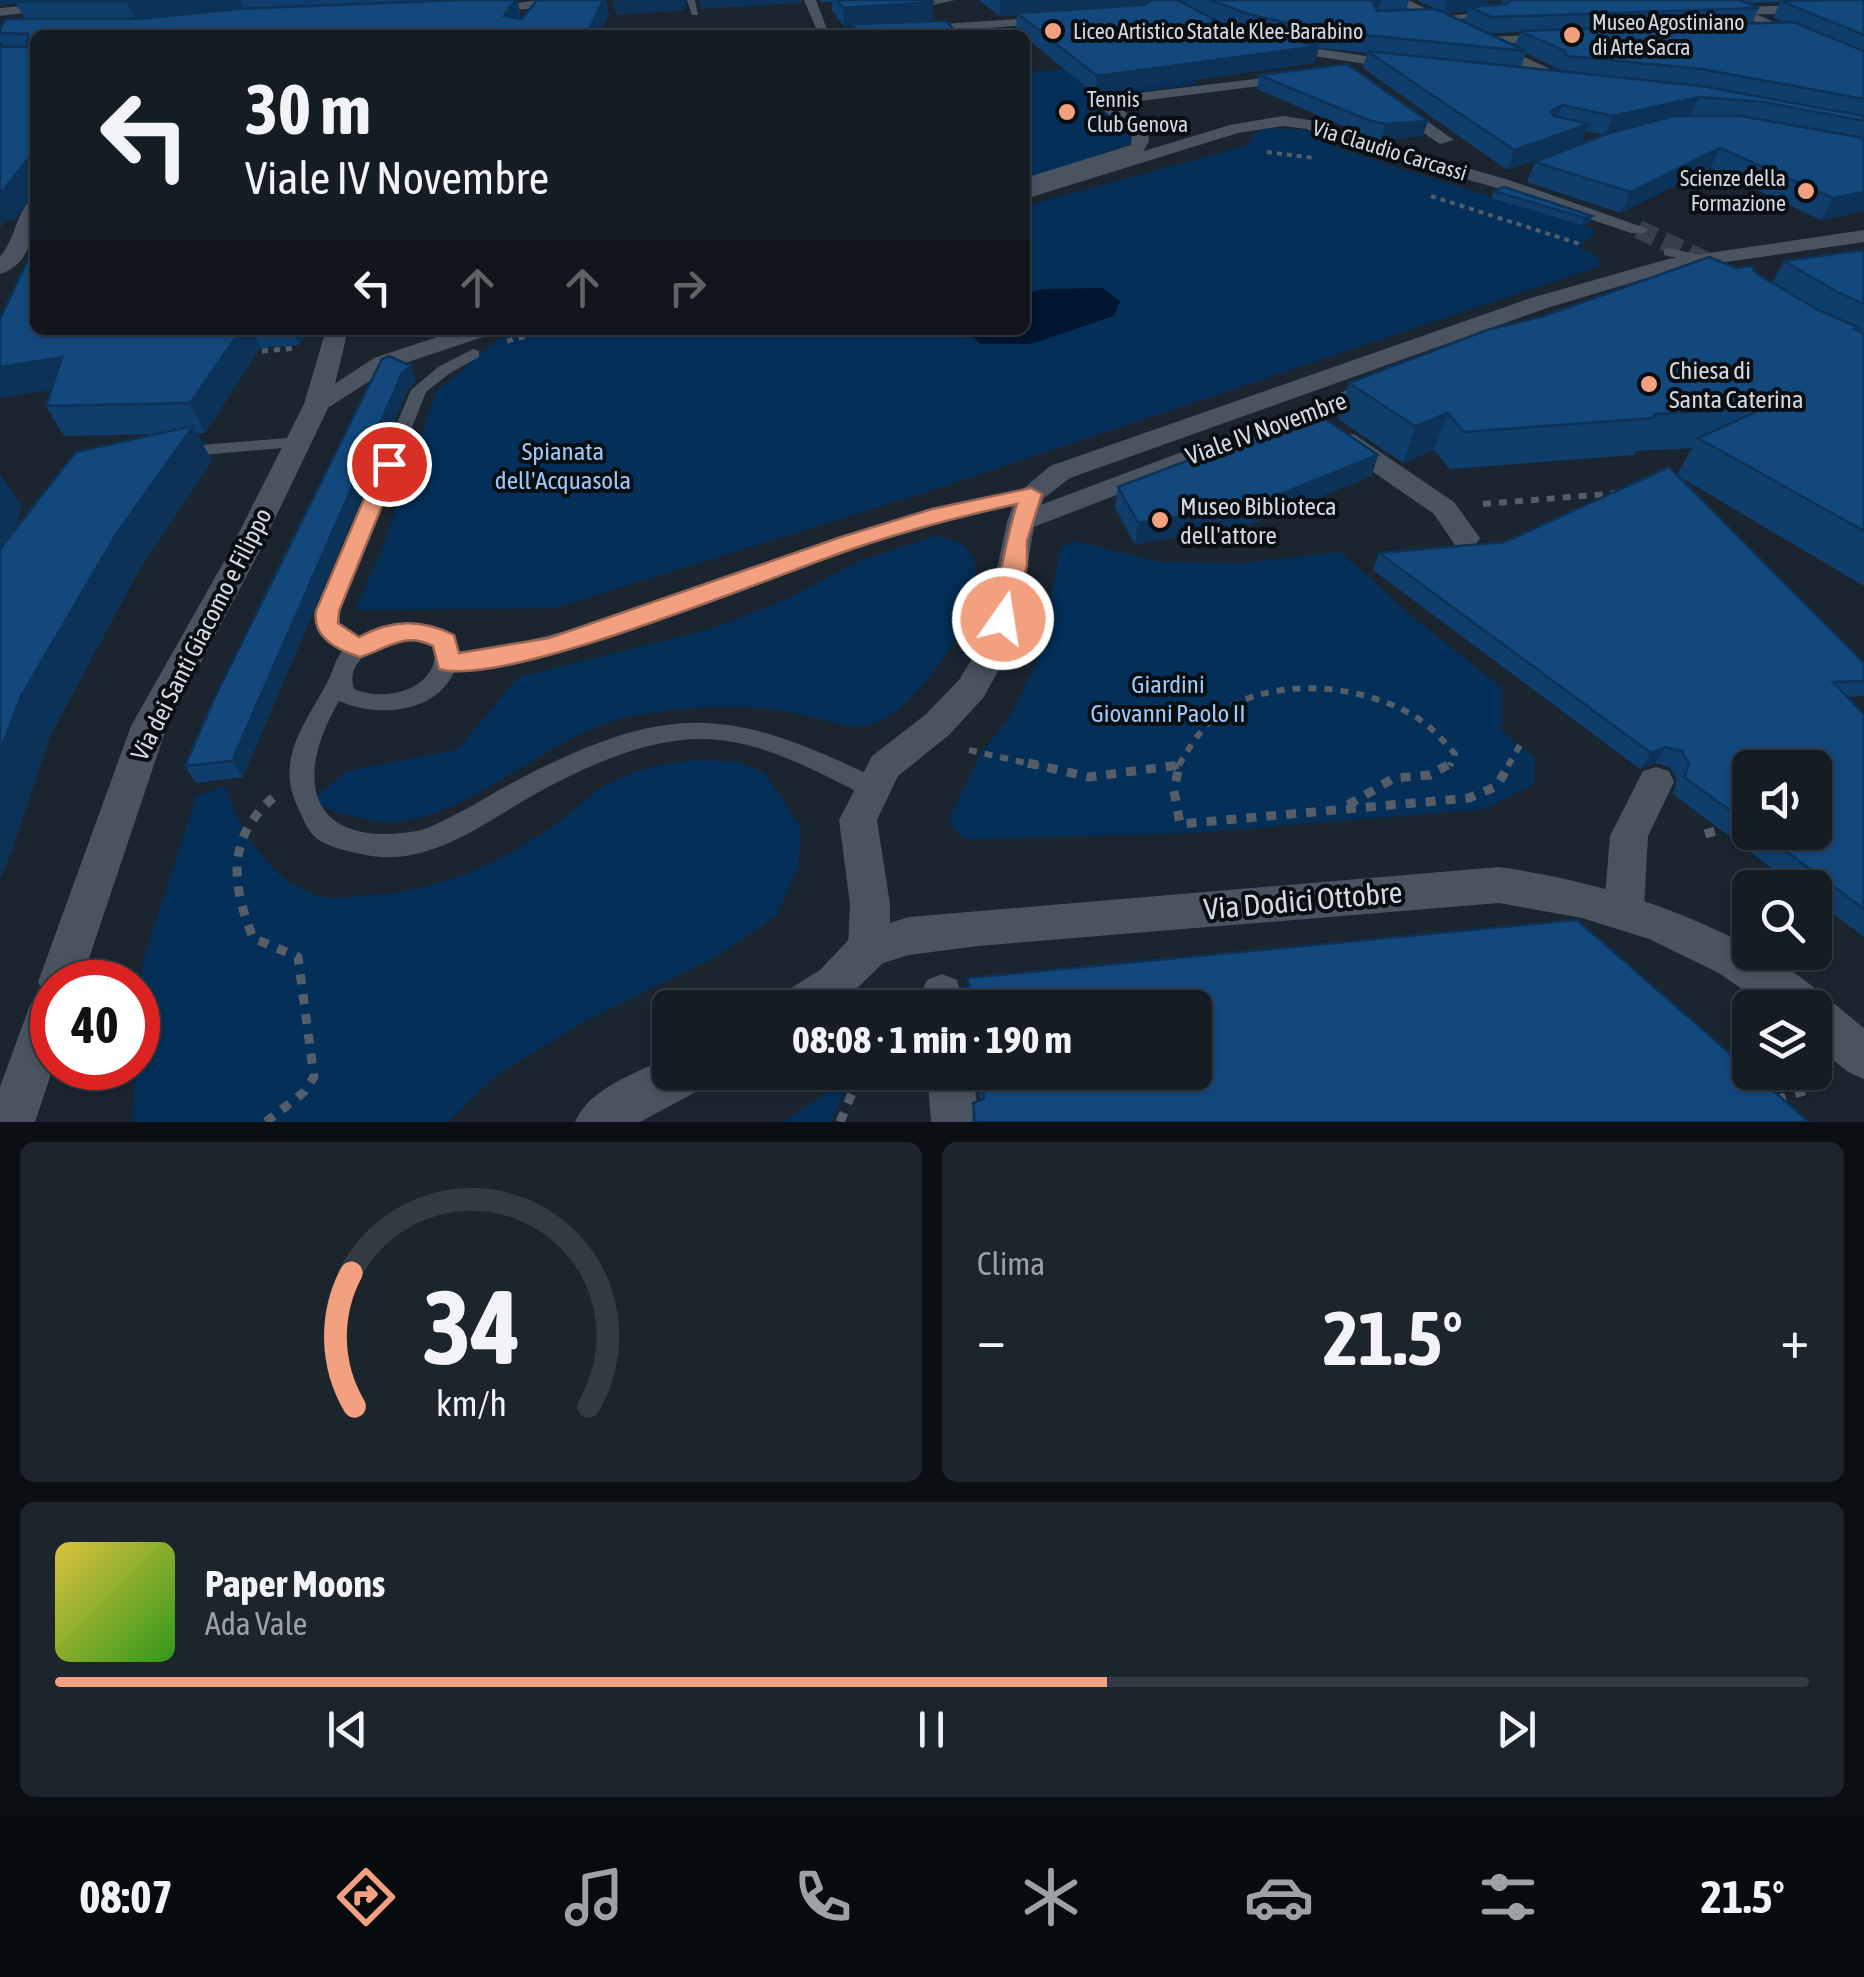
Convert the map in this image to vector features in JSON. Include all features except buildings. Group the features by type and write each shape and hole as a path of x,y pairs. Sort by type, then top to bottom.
{"street":[{"path":"0,12 126,0"},
{"path":"455,10 586,0"},
{"path":"810,0 828,30"},
{"path":"929,2 949,0"},
{"path":"1042,0 1072,18"},
{"path":"1398,0 1571,84"},
{"path":"1711,0 1864,65"},
{"path":"525,25 534,5"},
{"path":"1737,11 1864,8"},
{"path":"890,30 1072,18"},
{"path":"1408,19 1434,18"},
{"path":"1740,32 1785,31"},
{"path":"1483,42 1574,38"},
{"path":"1256,41 1349,70 1432,69"},
{"path":"1030,182 1137,148 1142,142 1140,131 1102,101 1309,76"},
{"path":"1511,78 1590,86"},
{"path":"1379,95 1446,140"},
{"name":"Via Claudio Carcassi","path":"1030,192 1127,165 1236,128 1283,121 1310,124 1357,144 1500,183 1638,229"},
{"path":"1500,183 1522,174"},
{"path":"0,268 18,250 30,218"},
{"path":"1674,260 1864,236"},
{"name":"Viale IV Novembre","path":"1026,508 1306,414 1436,363 1666,284 1674,260"},
{"name":"Viale IV Novembre","path":"1026,508 1060,472 1520,309 1674,260"},
{"name":"Via dei Santi Giacomo e Filippo","path":"67,960 149,726 299,442 317,404 337,335"},
{"path":"317,404 382,363 466,335"},
{"path":"1306,414 1444,508 1465,538"},
{"path":"826,990 869,948 870,904 858,820 885,766 937,724 970,689 997,646 1026,508"},
{"path":"1624,908 1629,836 1656,782"},
{"name":"Via Dodici Ottobre","path":"869,948 909,936 978,927 1499,885 1552,891 1624,908 1696,938 1782,990"},
{"path":"1832,1030 1864,1056"},
{"path":"11,1122 30,1068"},
{"path":"600,1122 652,1090"},
{"path":"952,1090 955,1122"}],"lane":[{"path":"691,0 695,13"},
{"path":"1434,18 1498,14 1491,7 1500,6"},
{"path":"1030,25 1072,18"},
{"path":"360,648 332,633 326,624 328,611 420,390 444,370 473,354"},
{"path":"201,450 299,442"},
{"name":"Viale IV Novembre","path":"448,663 498,658 552,646 939,514 1026,508"},
{"path":"338,684 356,702 390,704 428,688 448,663 445,642 423,630 390,633 360,648 341,669 338,684 308,739 302,779 304,796 324,830 362,844 413,844 466,826 536,782 578,762 642,738 707,730 769,738 872,787"}],"path":[{"path":"1252,147 1296,158 1314,158"},
{"path":"1421,193 1583,245"},
{"path":"246,352 304,348"},
{"path":"1444,508 1592,492 1631,493"},
{"path":"1342,808 1394,778 1430,775 1450,766 1455,754 1441,732 1412,712 1352,692 1320,689 1258,698 1228,708 1207,724 1179,764 1174,791 1180,824 1469,798 1497,786 1520,746"},
{"path":"969,750 1090,777 1179,764"},
{"path":"266,1122 304,1092 314,1078 314,1065 298,957 253,938 235,888 234,869 262,804 302,779"},
{"path":"840,1122 853,1090"},
{"path":"1762,1105 1807,1090"}],"green space":[{"name":"Tennis Club Genova","path":"1165,58 1199,84 1091,98 1130,126 1135,142 1030,178 1030,72"},
{"name":"Spianata dell'Acquasola","path":"1269,128 1305,130 1339,149 1597,230 1579,248 1597,256 1601,266 920,494 555,608 355,610 382,549 436,392 501,337 1030,335 1030,205 1249,145 1254,134"},
{"path":"936,536 964,546 975,564 975,589 966,618 950,648 907,701 885,718 857,726 751,707 651,713 600,725 450,807 420,818 380,822 308,803 347,771 458,749 518,677 711,629 788,598 859,561"},
{"name":"Giardini Giovanni Paolo II","path":"1076,541 1161,562 1240,563 1341,552 1415,619 1501,687 1501,730 1534,757 1534,784 1484,809 1189,833 968,839 954,830 950,817 981,753 1011,715 1037,662 1061,546"},
{"path":"679,762 737,762 764,772 801,828 798,868 776,916 716,957 587,1020 498,1074 448,1122 132,1122 134,1090 160,1090 160,960 144,960 196,796 225,786 250,840 277,872 311,893 344,898 418,888 487,865 531,841 613,781"},
{"path":"831,1090 846,1090 831,1122 783,1122"}],"shaded area":[{"path":"1103,288 1120,301 1114,316 1031,344 980,344 971,335 1030,335 1030,293"}],"tunnel":[{"path":"1638,229 1721,268"}],"place":[{"name":"Liceo Artistico Statale Klee-Barabino","path":"1053,31"},
{"name":"Museo Agostiniano di Arte Sacra","path":"1572,35"},
{"name":"Tennis Club Genova","path":"1067,112"},
{"name":"Scienze della Formazione","path":"1806,191"},
{"name":"Chiesa di Santa Caterina","path":"1649,384"},
{"name":"Museo Biblioteca dell'attore","path":"1160,520"}],"route":[{"path":"389,464 328,611 326,624 332,633 360,648 390,633 408,630 423,630 445,642 448,663 498,658 552,646 848,542 939,514 1031,494 1016,541 1003,619"}]}
